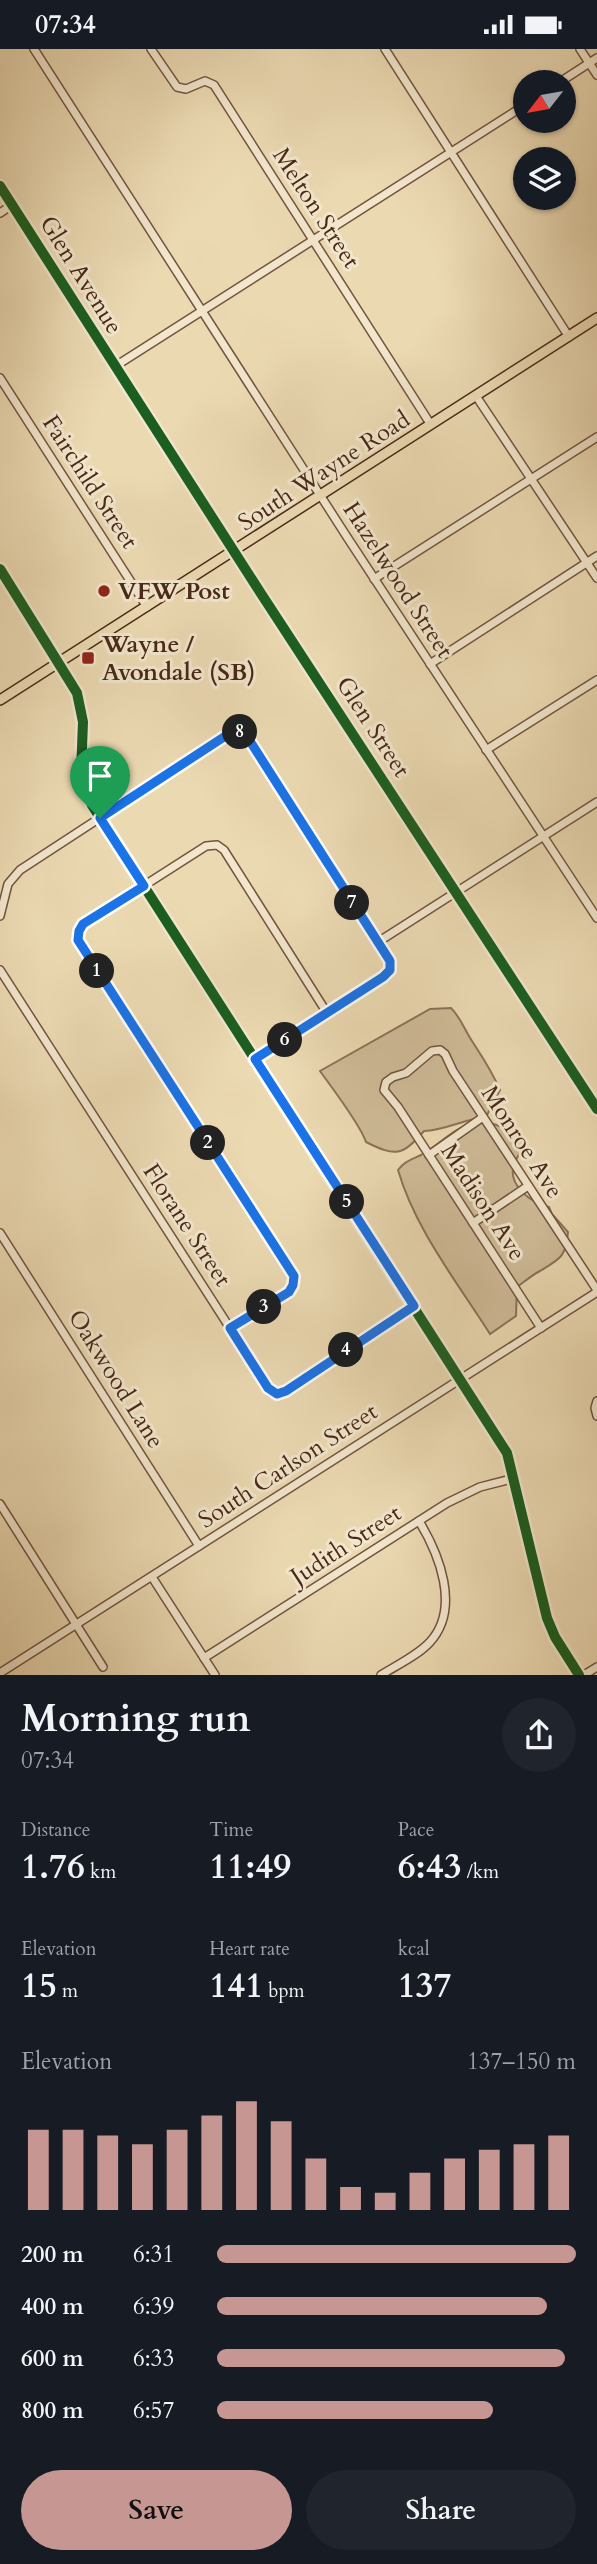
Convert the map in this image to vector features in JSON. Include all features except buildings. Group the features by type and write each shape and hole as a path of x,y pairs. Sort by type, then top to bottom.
{"main road":[{"name":"South Wayne Road","path":"0,701 597,318"}],"street":[{"name":"Hazelwood Street","path":"34,49 320,496 597,918"},
{"name":"Melton Street","path":"151,49 177,87 186,89 205,81 214,85 431,425"},
{"path":"385,49 569,337"},
{"path":"580,49 597,75"},
{"path":"576,72 597,58"},
{"path":"114,367 513,113"},
{"name":"Glen Avenue","path":"0,186 114,367"},
{"path":"0,213 12,205"},
{"name":"Glen Street","path":"114,367 597,1109"},
{"name":"Fairchild Street","path":"0,378 147,607"},
{"path":"476,396 597,578"},
{"path":"374,579 597,437"},
{"path":"430,664 597,556"},
{"path":"0,569 60,663 80,701 83,722 80,757 82,780 92,805 508,1453 547,1618 555,1637 581,1675 597,1667"},
{"path":"486,750 597,680"},
{"path":"0,916 8,884 16,873 230,733 242,733 248,738 390,961 389,972 255,1059"},
{"path":"378,942 597,803"},
{"path":"230,1328 289,1292 294,1276 78,940 79,931 83,924 206,846 215,845 223,850 327,1013"},
{"name":"Florane Street","path":"0,970 268,1388 277,1394 286,1391 414,1306"},
{"name":"Monroe Ave","path":"390,1100 384,1090 386,1082 406,1073 432,1051 445,1053 453,1071 597,1291"},
{"name":"Madison Ave","path":"390,1100 398,1107 541,1328"},
{"path":"429,1155 483,1117"},
{"path":"473,1223 528,1186"},
{"name":"Oakwood Lane","path":"0,1233 199,1546"},
{"name":"South Carlson Street","path":"3,1671 597,1291"},
{"path":"596,1402 597,1416"},
{"name":"Judith Street","path":"204,1658 469,1491 515,1478"},
{"path":"0,1504 103,1667"},
{"path":"381,1675 430,1641 443,1618 445,1594 439,1563 419,1521"},
{"path":"152,1577 215,1675"},
{"path":"0,1661 3,1671"}],"shaded area":[{"path":"451,1008 500,1090 486,1117 424,1131 410,1145 398,1151 392,1152 366,1142 352,1116 320,1071 430,1009"},
{"path":"485,1121 519,1133 525,1139 514,1164 517,1186 535,1202 549,1207 568,1232 566,1247 561,1256 517,1287 516,1316 490,1334 426,1234 405,1192 398,1170 465,1126"}],"cycle path":[{"path":"0,186 260,592 597,1109"},
{"path":"0,569 77,693 83,722 81,773 92,805 507,1453 547,1618 555,1637 579,1675"}],"place":[{"name":"VFW Post","path":"104,591"},
{"name":"Wayne / Avondale (SB)","path":"88,658"}],"route":[{"path":"230,733 242,733 248,738 390,961 390,970 383,977 255,1059 414,1306 279,1394 274,1394 268,1388 230,1328 289,1292 294,1276 78,940 83,924 144,886 100,818 230,733"}]}
